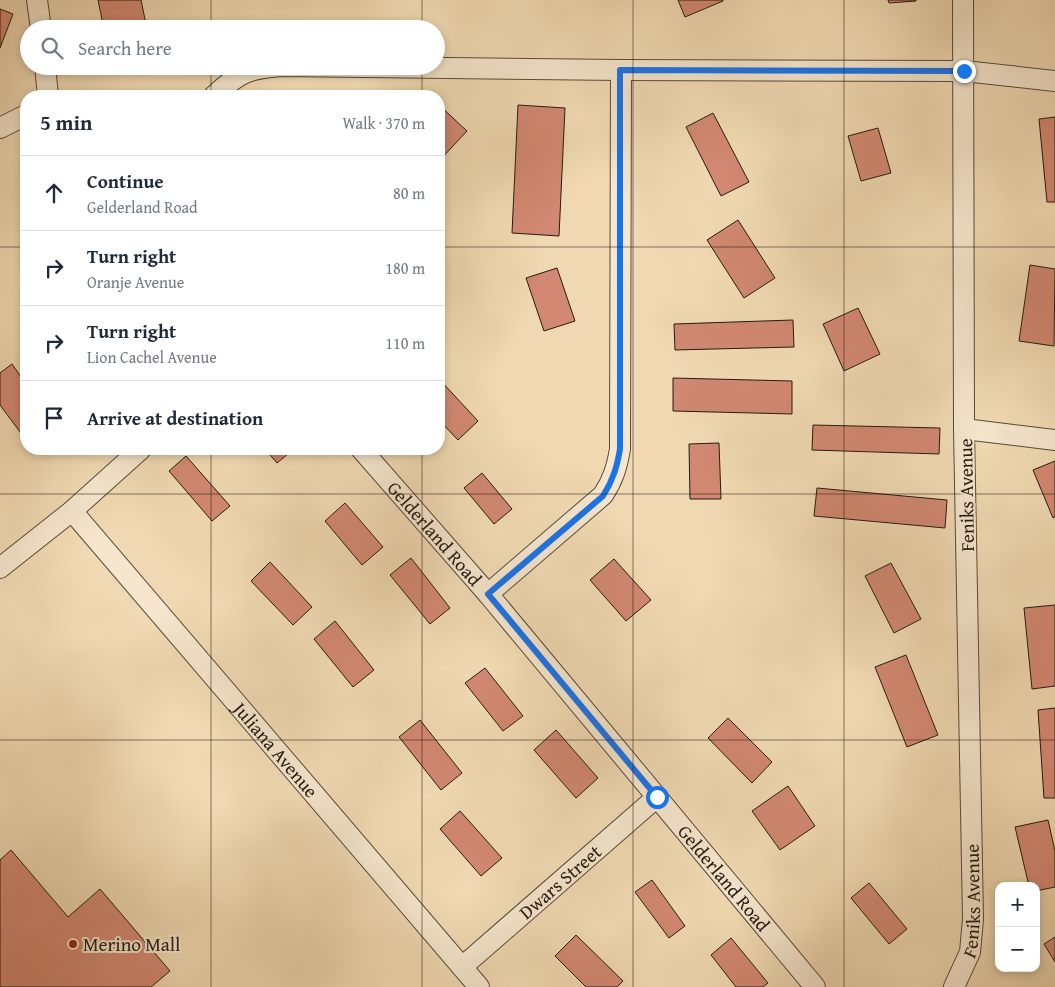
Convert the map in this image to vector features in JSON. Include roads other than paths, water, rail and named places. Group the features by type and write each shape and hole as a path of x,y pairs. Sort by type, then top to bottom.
{"street":[{"path":"37,0 40,20"},
{"name":"Feniks Avenue","path":"954,987 970,952 973,919 964,429 963,0"},
{"path":"445,68 964,71 1055,81"},
{"path":"488,594 603,496 612,482 617,467 620,449 620,70"},
{"path":"46,75 47,90"},
{"path":"222,90 241,75"},
{"path":"0,128 20,118"},
{"path":"964,429 1055,440"},
{"path":"0,568 72,511 133,455"},
{"name":"Gelderland Road","path":"366,455 488,594 815,987"},
{"name":"Juliana Avenue","path":"72,511 479,987"},
{"name":"Dwars Street","path":"462,966 657,797"}],"place":[{"name":"Merino Mall","path":"73,944"}]}
